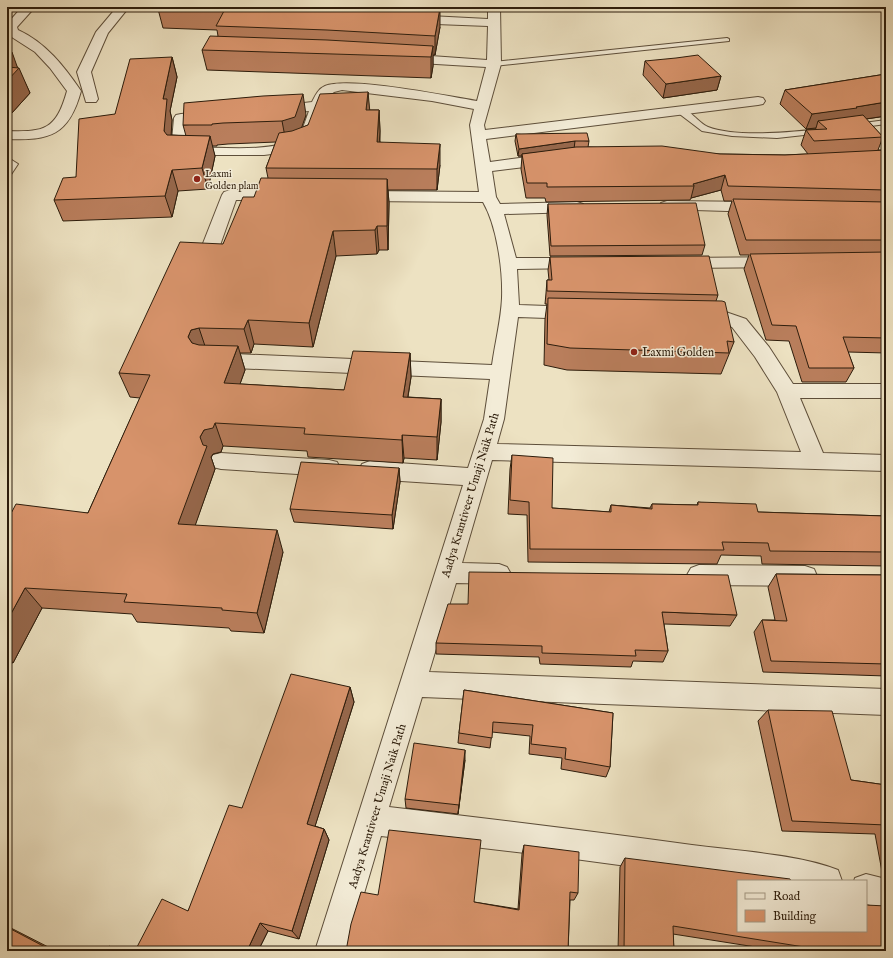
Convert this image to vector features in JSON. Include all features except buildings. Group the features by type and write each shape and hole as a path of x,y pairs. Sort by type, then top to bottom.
{"street":[{"path":"7,135 37,135 63,122 70,108 74,91 52,60 32,42 12,32 11,27 29,7"},
{"path":"92,99 84,72 102,32 123,7"},
{"name":"Aadya Krantiveer Umaji Naik Path","path":"331,951 415,684 494,419 511,298 507,253 491,203 477,125 494,64 494,7"},
{"path":"399,18 494,23"},
{"path":"392,58 494,64"},
{"path":"226,114 180,118 179,152 278,150 298,146 306,142 322,95 329,88 342,86 432,97 482,106"},
{"path":"479,135 758,101"},
{"path":"264,111 318,106"},
{"path":"484,167 567,156"},
{"path":"209,251 230,195 301,196"},
{"path":"347,196 593,207"},
{"path":"648,206 774,207"},
{"path":"667,263 793,262"},
{"path":"508,264 595,263"},
{"path":"509,311 594,313"},
{"path":"679,315 718,315 739,323 762,352 786,392 815,460"},
{"path":"207,360 501,372"},
{"path":"786,392 886,391"},
{"path":"484,452 886,463"},
{"path":"221,461 476,477"},
{"path":"447,573 519,574"},
{"path":"678,575 830,576"},
{"path":"415,684 886,702"},
{"path":"373,820 560,842 782,872 822,880"},
{"path":"867,889 886,894"}],"lane":[{"path":"494,64 728,40"},
{"path":"680,110 705,129 732,134 777,136 832,129"},
{"path":"847,127 886,122"},
{"path":"7,160 14,164 7,174"}],"place":[{"name":"Laxmi Golden plam","path":"197,179"},
{"name":"Laxmi Golden","path":"634,352"}]}
